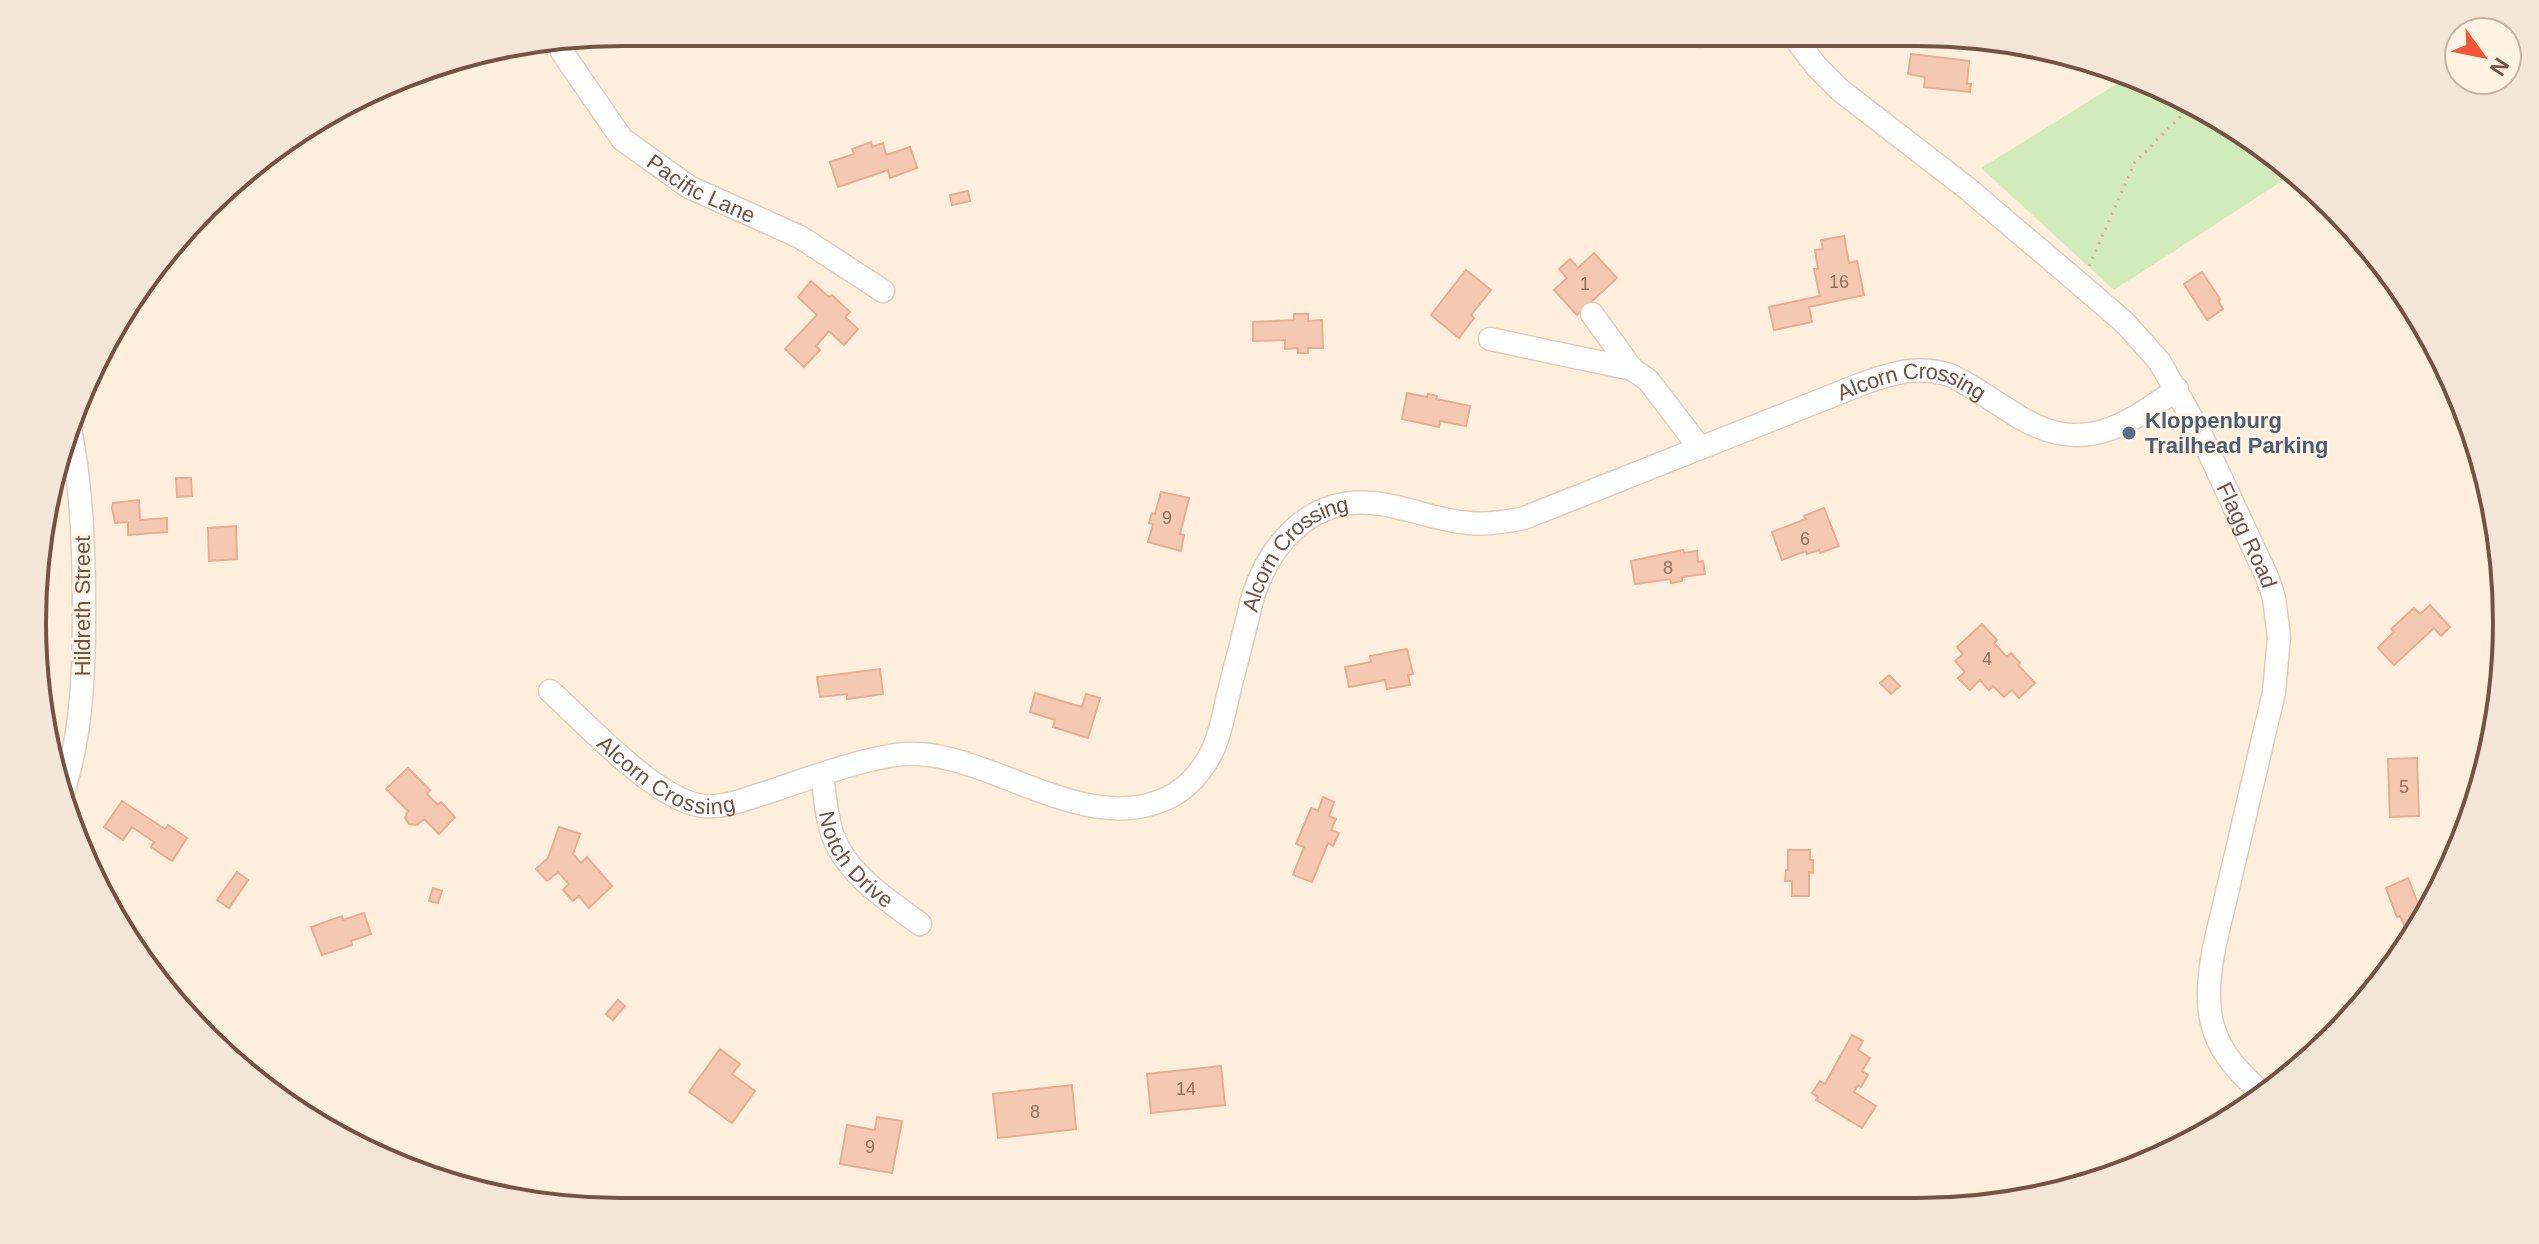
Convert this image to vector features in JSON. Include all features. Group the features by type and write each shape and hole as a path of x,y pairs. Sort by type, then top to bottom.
{"street":[{"name":"Flagg Road","path":"1801,46 1840,90 1968,189 2125,323 2159,361 2177,389 2258,555 2274,598 2279,652 2271,709 2214,948 2208,991 2210,1019 2220,1046 2239,1073 2256,1088"},
{"name":"Pacific Lane","path":"561,49 622,139 689,187 800,237 883,291"},
{"path":"1592,314 1632,369 1648,380 1700,448"},
{"path":"1490,339 1632,369"},
{"name":"Alcorn Crossing","path":"550,691 665,793 703,806 721,805 899,754 933,755 1083,803 1123,809 1149,805 1175,794 1208,759 1218,736 1253,596 1277,546 1302,523 1333,508 1363,503 1382,504 1466,523 1524,518 1859,385 1909,370 1950,375 2038,427 2077,435 2119,427 2177,389"},
{"name":"Hildreth Street","path":"67,775 81,714 84,637 80,484 74,448"},
{"name":"Notch Drive","path":"822,775 829,819 839,850 871,887 920,924"}],"path":[{"path":"2081,285 2135,162 2185,112"}],"green space":[{"path":"2118,83 2172,105 2205,123 2285,179 2114,290 1981,168"}],"building":[{"path":"1911,54 1969,61 1967,84 1971,84 1970,92 1924,87 1925,77 1908,74"},
{"path":"871,142 872,147 883,143 886,155 910,147 917,168 890,178 888,170 838,187 830,162 854,154 852,149"},
{"path":"968,191 970,201 952,205 950,195"},
{"path":"1844,236 1849,263 1857,261 1864,295 1809,307 1812,322 1774,330 1769,307 1820,296 1814,269 1818,269 1815,250 1823,249 1821,240"},
{"path":"1594,253 1617,278 1577,315 1554,290 1567,278 1559,269 1570,259 1578,268"},
{"path":"1466,270 1491,290 1471,315 1474,318 1459,338 1431,315"},
{"path":"2202,272 2223,309 2207,320 2184,284"},
{"path":"811,281 850,312 845,317 858,329 844,345 829,331 816,346 820,350 804,367 785,349 817,315 798,297"},
{"path":"1294,314 1308,314 1308,321 1322,320 1323,348 1308,348 1308,353 1298,353 1298,348 1285,349 1285,340 1253,341 1253,322 1294,320"},
{"path":"1407,393 1427,397 1428,394 1437,396 1436,399 1470,406 1466,426 1440,421 1439,427 1402,419"},
{"path":"176,478 191,478 192,496 177,497"},
{"path":"1161,492 1189,498 1180,534 1184,535 1181,551 1148,542 1153,524 1149,523"},
{"path":"139,500 140,520 167,518 167,532 128,535 128,522 115,523 113,503"},
{"path":"1824,508 1839,546 1820,553 1819,550 1807,554 1806,551 1782,560 1772,532 1806,519 1804,516"},
{"path":"236,526 237,559 209,561 208,528"},
{"path":"1683,550 1684,553 1697,551 1698,562 1703,561 1705,574 1682,577 1682,581 1671,583 1670,579 1635,584 1631,561"},
{"path":"2430,605 2450,627 2441,636 2434,628 2394,665 2378,648 2394,632 2391,629 2414,608 2420,614"},
{"path":"1982,624 1997,640 1994,643 2007,657 2011,653 2035,683 2019,698 2012,690 2004,697 1993,686 1989,690 1980,680 1970,690 1958,678 1965,672 1955,661 1963,654 1957,647"},
{"path":"1407,649 1413,674 1408,675 1410,685 1387,689 1385,680 1349,687 1345,667 1371,662 1370,656"},
{"path":"880,669 883,694 847,699 847,694 820,697 817,677"},
{"path":"1889,675 1900,686 1891,694 1880,683"},
{"path":"1035,693 1082,707 1086,694 1100,698 1088,738 1053,727 1055,720 1030,712"},
{"path":"2417,758 2419,816 2390,817 2388,759"},
{"path":"408,768 430,790 427,794 438,805 441,802 455,817 439,834 424,819 417,825 409,824 405,818 408,811 386,789"},
{"path":"1323,797 1334,802 1329,816 1336,819 1331,830 1339,833 1333,846 1328,843 1312,882 1293,875 1304,847 1296,844 1311,808 1318,811"},
{"path":"122,801 165,829 168,825 187,838 172,861 151,847 154,842 132,827 123,840 104,827"},
{"path":"559,827 580,834 573,854 581,863 587,857 612,886 589,908 579,896 573,901 563,890 569,884 558,872 547,881 536,869 548,858"},
{"path":"1788,850 1810,850 1813,873 1809,872 1809,896 1792,896 1792,881 1785,881"},
{"path":"237,872 248,880 229,908 217,900"},
{"path":"2408,878 2419,905 2405,927 2400,916 2397,917 2386,888"},
{"path":"433,888 442,891 438,903 429,901"},
{"path":"364,913 371,934 351,941 352,945 322,955 311,927 342,916 343,920"},
{"path":"618,1000 625,1006 613,1020 606,1014"},
{"path":"1852,1035 1863,1041 1858,1050 1870,1058 1862,1071 1868,1075 1854,1092 1876,1106 1862,1128 1816,1100 1818,1097 1812,1093 1820,1081 1825,1084"},
{"path":"720,1049 740,1064 732,1074 755,1091 732,1123 689,1092"},
{"path":"1221,1066 1225,1105 1151,1113 1147,1074"},
{"path":"1072,1085 1076,1129 998,1138 993,1094"},
{"path":"877,1117 902,1121 892,1173 840,1164 847,1125 875,1130"}],"place":[{"name":"Kloppenburg Trailhead Parking","path":"2129,433"}]}
